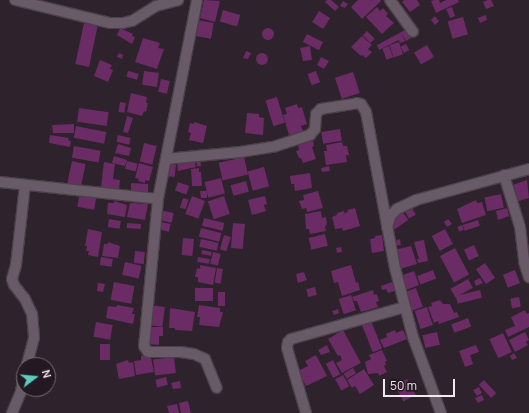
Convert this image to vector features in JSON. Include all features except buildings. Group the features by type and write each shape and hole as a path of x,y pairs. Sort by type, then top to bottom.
{"street":[{"path":"15,0 55,4 110,23 132,21 156,6 178,0"},
{"path":"198,0 158,199 144,346 148,352 180,352 194,354 205,359 217,388"},
{"path":"390,0 413,32"},
{"path":"166,159 240,152 276,146 305,137 315,129 318,111 359,103 366,112 387,228 405,307 413,337 441,413"},
{"path":"387,228 392,215 397,209 416,200 529,169"},
{"path":"504,175 520,227 524,262 529,278"},
{"path":"0,182 25,186 158,199"},
{"path":"25,186 16,265 12,279 14,285 25,299 32,314 34,338 28,357"},
{"path":"306,413 287,348 288,342 291,339 405,307"},
{"path":"12,413 19,397"}]}
